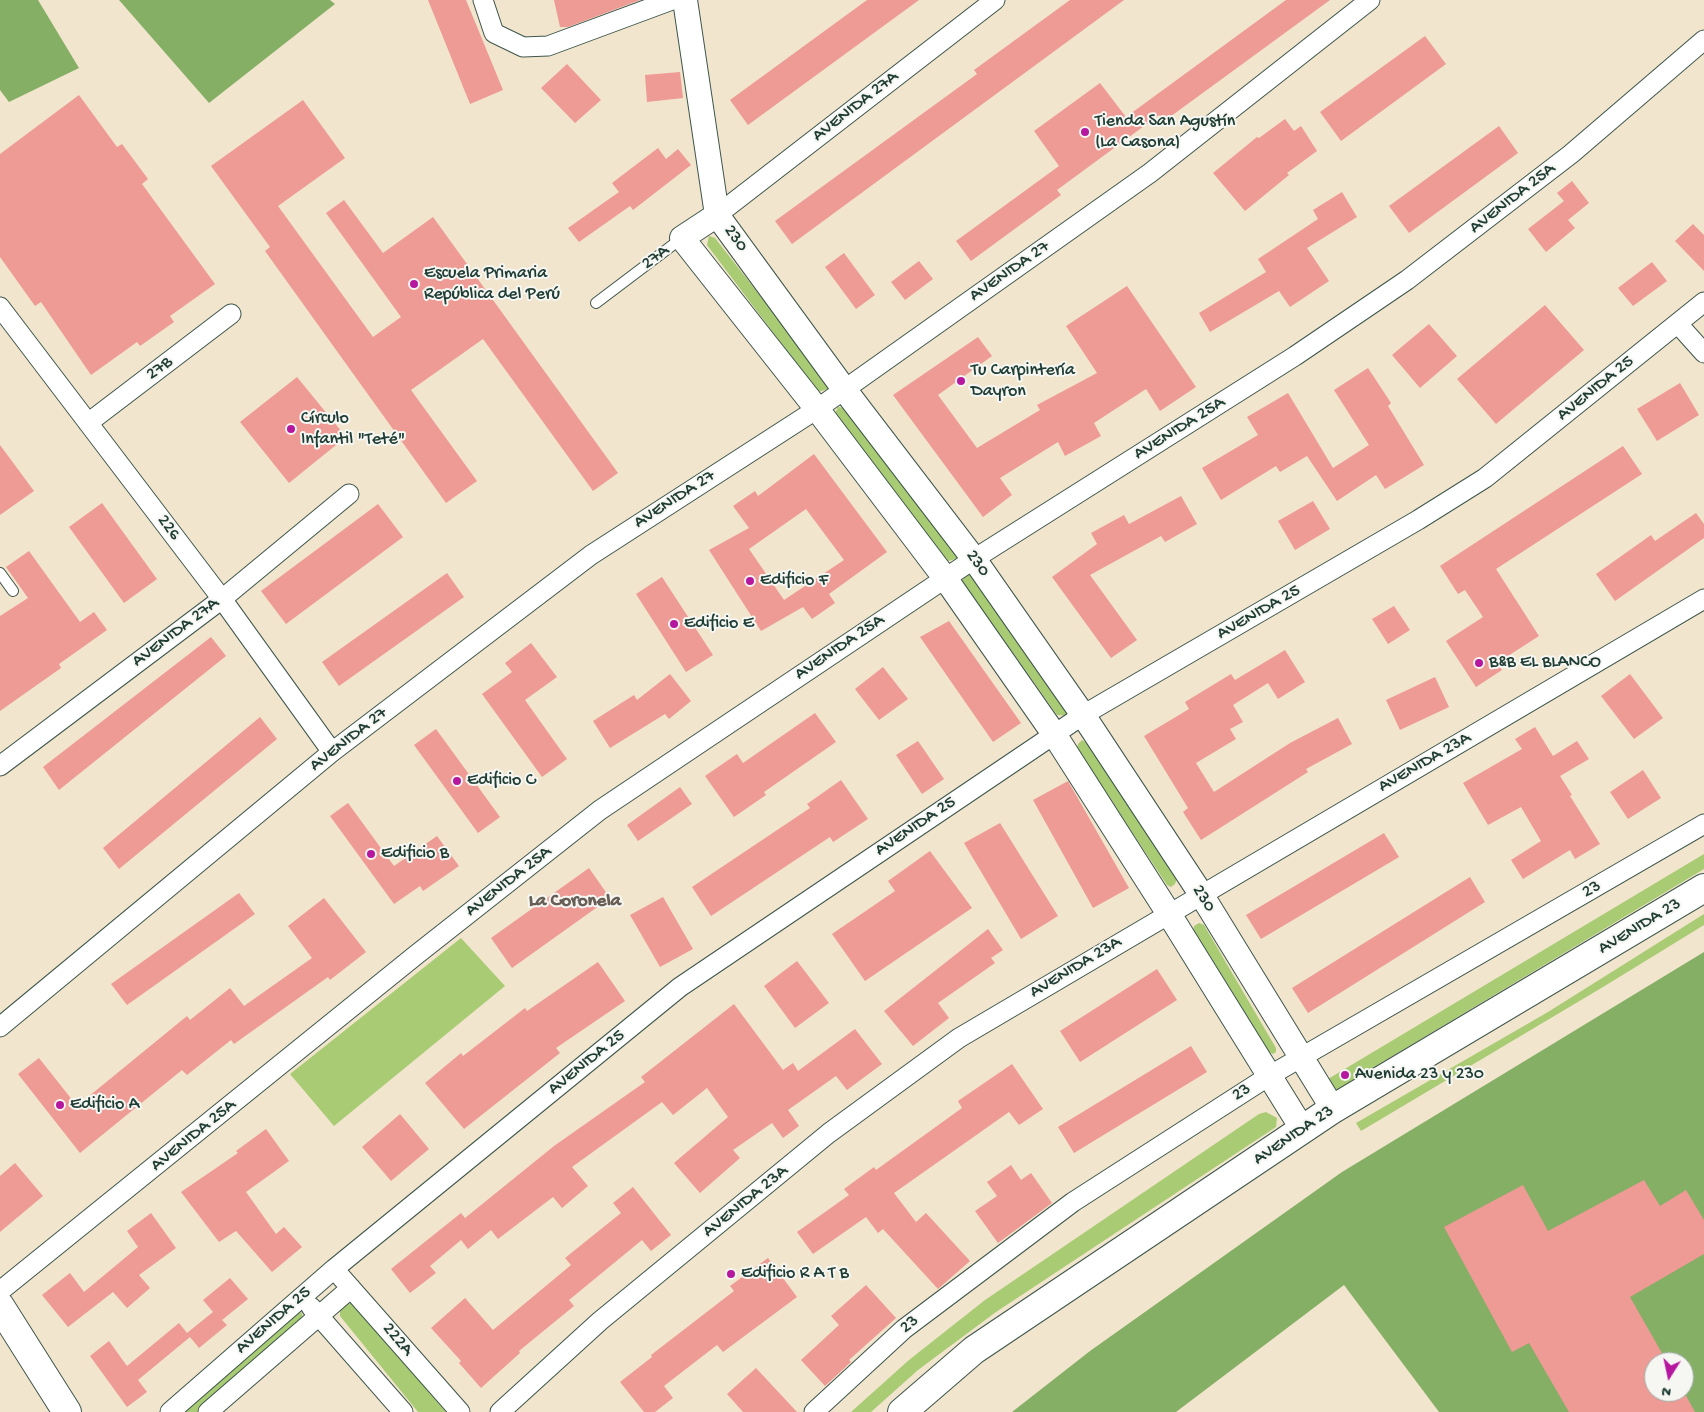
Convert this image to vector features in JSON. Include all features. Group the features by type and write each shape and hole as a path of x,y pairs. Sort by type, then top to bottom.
{"main road":[{"name":"AVENIDA 23","path":"902,1412 974,1350 1333,1110 1704,888"},
{"path":"0,1306 67,1412"}],"street":[{"path":"482,0 494,33 523,47 548,46 672,0"},
{"name":"230","path":"685,0 717,215 844,389 974,559 1083,715 1201,894 1333,1110"},
{"name":"AVENIDA 27A","path":"717,215 995,0"},
{"name":"AVENIDA 27","path":"0,1027 332,752 591,554 817,408 1150,173 1370,0"},
{"name":"AVENIDA 25A","path":"0,1291 416,955 600,810 945,578 1295,356 1407,280 1571,154 1704,40"},
{"name":"27A","path":"682,238 717,215"},
{"name":"230","path":"682,238 817,408 945,578 1054,734 1169,914 1303,1130"},
{"name":"AVENIDA 25","path":"170,1412 334,1269 680,987 1083,715 1418,520 1485,478 1704,302"},
{"name":"226","path":"0,308 222,599 332,752"},
{"name":"27B","path":"88,423 231,314"},
{"path":"1678,324 1704,353"},
{"name":"AVENIDA 27A","path":"0,766 222,599 349,494"},
{"name":"AVENIDA 23A","path":"500,1412 600,1321 829,1133 958,1038 1704,599"},
{"name":"23","path":"814,1412 904,1329 1073,1202 1269,1076 1704,824"},
{"name":"222A","path":"334,1269 460,1412"},
{"name":"AVENIDA 25","path":"208,1412 351,1288"},
{"path":"302,1296 403,1412"}],"lane":[{"name":"27A","path":"596,303 682,238"},
{"path":"0,573 13,591"}],"green space":[{"path":"0,0 38,0 79,68 9,102 0,90"},
{"path":"119,0 330,0 335,4 209,103"},
{"path":"709,236 715,238 829,384 828,389 818,392 707,245"},
{"path":"838,407 845,408 957,556 956,559 948,561 834,415"},
{"path":"966,573 970,574 1069,709 1067,716 1057,715 962,581"},
{"path":"1082,740 1087,743 1177,878 1175,884 1171,887 1167,885 1077,749 1078,744"},
{"path":"1704,854 1704,869 1336,1090 1328,1079"},
{"path":"1704,914 1704,925 1603,987 1361,1131 1356,1123 1548,1012"},
{"path":"1199,923 1204,925 1276,1048 1276,1052 1273,1054 1269,1052 1193,931 1194,926"},
{"path":"461,938 505,986 334,1126 290,1074"},
{"path":"1704,952 1704,1412 1439,1412 1344,1285 1176,1412 1012,1412 1090,1351 1342,1172"},
{"path":"1266,1112 1277,1118 1276,1127 996,1312 918,1370 871,1412 851,1412 909,1360 985,1300 1259,1114"},
{"path":"346,1302 353,1303 446,1412 418,1412 340,1316 340,1308"},
{"path":"298,1311 302,1313 303,1320 197,1412 177,1412"}],"building":[{"path":"428,0 466,0 503,90 470,104"},
{"path":"554,0 640,0 568,27 560,27"},
{"path":"867,0 919,0 748,125 730,100"},
{"path":"1070,0 1124,0 792,244 775,221 977,74 974,70"},
{"path":"1286,0 1330,0 1163,122 1159,115 1057,190 1061,195 971,261 956,241 1059,166 1034,131 1100,83 1126,117"},
{"path":"1425,36 1446,64 1341,141 1320,112"},
{"path":"567,64 601,100 575,123 541,88"},
{"path":"680,72 683,98 647,102 645,75"},
{"path":"79,95 117,147 122,144 148,179 142,184 215,284 170,316 174,322 140,346 137,342 91,375 41,302 35,306 0,257 0,154"},
{"path":"303,100 345,158 278,206 373,337 401,317 326,213 344,200 383,253 433,217 618,473 593,491 483,339 411,390 477,481 446,503 265,251 270,247 211,166"},
{"path":"1285,119 1294,131 1301,126 1317,151 1287,173 1289,175 1245,211 1213,173 1257,137 1259,138"},
{"path":"1499,126 1518,153 1409,233 1389,206"},
{"path":"658,148 666,159 678,149 691,165 633,210 630,206 579,242 568,228 619,192 612,183"},
{"path":"1572,181 1589,203 1568,220 1575,228 1546,252 1528,229 1564,201 1557,193"},
{"path":"1342,192 1357,217 1307,248 1329,281 1290,307 1279,291 1210,332 1199,313 1266,272 1258,259 1318,219 1313,210"},
{"path":"1693,224 1704,235 1704,271 1675,241"},
{"path":"844,253 875,295 856,309 825,267"},
{"path":"919,261 933,279 905,300 891,282"},
{"path":"1652,262 1667,281 1633,306 1618,288"},
{"path":"1127,286 1196,387 1160,411 1146,389 1094,423 1101,436 1065,456 1058,442 1000,478 1012,495 983,517 893,395 978,337 992,356 938,395 977,448 1040,410 1037,405 1097,373 1066,326"},
{"path":"1545,305 1584,350 1496,424 1457,379"},
{"path":"1429,324 1457,356 1420,388 1392,355"},
{"path":"1368,368 1391,403 1388,406 1424,465 1385,489 1376,475 1337,501 1307,456 1280,472 1276,466 1221,500 1202,468 1258,435 1247,417 1288,393 1333,468 1369,445 1334,390"},
{"path":"297,377 346,437 289,483 240,422"},
{"path":"1680,383 1699,415 1657,441 1637,409"},
{"path":"0,445 34,491 0,515"},
{"path":"1623,446 1642,474 1496,569 1539,636 1497,663 1502,670 1476,687 1446,641 1483,617 1465,590 1458,594 1440,566"},
{"path":"814,454 887,552 829,594 835,603 812,619 803,607 761,631 709,550 749,528 733,506 755,491 758,496","holes":["806,509 844,560 784,600 749,549"]},
{"path":"1181,496 1197,524 1165,542 1161,536 1090,575 1137,640 1111,658 1052,577 1097,544 1091,533 1124,515 1129,524"},
{"path":"1313,501 1330,529 1295,550 1278,521"},
{"path":"102,503 157,579 124,603 69,527"},
{"path":"378,504 403,537 286,624 261,591"},
{"path":"1696,513 1704,524 1704,538 1615,601 1596,574 1651,535 1655,541"},
{"path":"29,551 80,622 94,612 107,630 59,664 61,668 0,711 0,616 28,598 6,567"},
{"path":"447,573 464,597 339,686 322,662"},
{"name":"Edificio E","path":"662,577 713,655 686,672 636,594"},
{"path":"1394,606 1410,630 1388,644 1372,619"},
{"path":"949,621 1021,723 993,742 920,637"},
{"path":"211,637 226,656 59,790 43,767"},
{"path":"531,643 557,677 525,700 567,759 542,777 482,694 512,672 505,663"},
{"path":"1285,650 1305,682 1278,699 1268,683 1233,705 1243,722 1230,729 1236,739 1196,763 1214,792 1290,743 1338,718 1352,744 1306,769 1308,772 1201,840 1183,812 1188,808 1144,736 1189,709 1185,702 1231,674 1235,680"},
{"path":"883,667 908,699 879,720 855,689"},
{"path":"670,674 691,701 669,719 665,714 610,748 593,721 634,695 637,700"},
{"path":"1630,674 1663,718 1634,739 1601,696"},
{"path":"1435,677 1449,707 1400,730 1386,700"},
{"path":"815,713 836,742 764,792 766,795 734,817 705,776 737,754 743,763"},
{"path":"260,717 277,739 119,869 103,848"},
{"path":"1535,727 1553,756 1577,741 1589,759 1560,776 1572,795 1570,796 1600,844 1575,859 1570,850 1523,879 1511,860 1541,841 1521,807 1488,825 1463,783 1522,749 1515,739"},
{"name":"Edificio C","path":"436,729 500,817 478,833 414,745"},
{"path":"918,741 944,779 922,794 896,755"},
{"path":"1643,770 1661,798 1628,819 1610,792"},
{"path":"841,780 868,819 833,842 830,837 711,916 692,887 810,808 807,804"},
{"path":"1068,781 1129,888 1093,908 1033,800"},
{"path":"680,787 692,804 638,841 627,825"},
{"path":"348,803 394,866 437,836 459,866 423,891 420,886 394,904 330,816"},
{"path":"1000,823 1058,916 1021,939 964,843"},
{"path":"1384,833 1399,857 1261,939 1246,915"},
{"path":"930,851 972,908 865,981 832,934 895,891 888,881"},
{"path":"589,868 610,898 512,968 491,938"},
{"path":"1470,877 1485,902 1308,1013 1292,988"},
{"path":"239,893 255,914 127,1005 111,984"},
{"path":"663,897 693,949 660,967 630,915"},
{"path":"324,898 366,952 330,980 328,977 234,1044 231,1040 187,1075 182,1070 80,1153 18,1074 39,1058 77,1106 187,1016 190,1020 230,988 244,1006 312,958 288,926"},
{"path":"988,929 1003,950 991,958 995,963 938,1003 949,1018 913,1046 884,1011"},
{"path":"797,961 829,1003 795,1028 764,986"},
{"path":"598,962 625,1001 556,1048 560,1053 464,1129 425,1083 461,1053 463,1056 525,1008 527,1011"},
{"path":"1157,969 1177,1000 1080,1062 1060,1031"},
{"path":"734,1004 783,1070 793,1063 798,1071 855,1029 882,1064 847,1090 836,1076 788,1110 799,1126 783,1138 772,1123 733,1150 740,1158 700,1193 674,1163 728,1117 707,1088 673,1115 662,1102 572,1167 588,1186 562,1208 553,1197 498,1239 491,1230 468,1249 461,1240 430,1266 436,1273 410,1293 391,1269 461,1213 465,1218 554,1146 645,1082 641,1077"},
{"path":"1191,1046 1207,1072 1074,1153 1058,1127"},
{"path":"1012,1064 1043,1109 1019,1125 1009,1112 894,1193 916,1222 926,1213 970,1261 938,1289 883,1229 878,1233 866,1217 813,1254 797,1232 849,1195 844,1189 874,1167 876,1170 962,1108 958,1101"},
{"path":"400,1114 429,1149 391,1181 362,1147"},
{"path":"266,1129 289,1161 246,1192 276,1234 284,1227 302,1247 272,1272 236,1231 219,1242 181,1192 238,1153 236,1151"},
{"path":"15,1163 43,1196 0,1232 0,1176"},
{"path":"1011,1165 1021,1180 1031,1173 1052,1203 998,1243 975,1211 997,1196 987,1182"},
{"path":"1644,1180 1660,1206 1686,1190 1704,1220 1704,1254 1630,1297 1661,1352 1644,1352 1644,1402 1690,1402 1695,1412 1569,1412 1529,1343 1512,1352 1444,1227 1523,1185 1548,1231"},
{"path":"633,1187 671,1235 651,1251 642,1240 569,1300 574,1306 519,1351 520,1353 481,1388 459,1363 461,1361 431,1328 465,1298 493,1330 571,1265 565,1258 621,1213 613,1203"},
{"path":"151,1213 176,1248 139,1275 150,1288 127,1308 113,1292 68,1327 42,1295 70,1273 84,1292 138,1247 127,1231"},
{"path":"768,1258 797,1297 723,1352 717,1345 664,1386 673,1398 655,1412 644,1412 620,1382 652,1357 651,1355 734,1291 730,1286"},
{"path":"230,1278 248,1299 222,1320 227,1325 199,1348 190,1337 138,1380 147,1392 127,1407 90,1356 109,1341 127,1366 179,1323 187,1333 213,1312 203,1300"},
{"path":"866,1285 896,1318 849,1360 851,1362 825,1386 801,1360 839,1325 831,1316"},
{"path":"756,1368 797,1412 743,1412 727,1394"}],"place":[{"name":"Tienda San Agustín (La Casona)","path":"1085,132"},
{"name":"Escuela Primaria República del Perú","path":"414,284"},
{"name":"Tu Carpintería Dayron","path":"961,381"},
{"name":"Círculo Infantil \"Teté\"","path":"291,429"},
{"name":"Edificio F","path":"750,581"},
{"name":"Edificio E","path":"674,624"},
{"name":"B&B EL BLANCO","path":"1479,663"},
{"name":"Edificio C","path":"457,781"},
{"name":"Edificio B","path":"371,854"},
{"name":"Avenida 23 y 230","path":"1345,1075"},
{"name":"Edificio A","path":"60,1105"},
{"name":"Edificio R A T B","path":"731,1274"}],"district":[{"name":"La Coronela","path":"575,902"}]}
